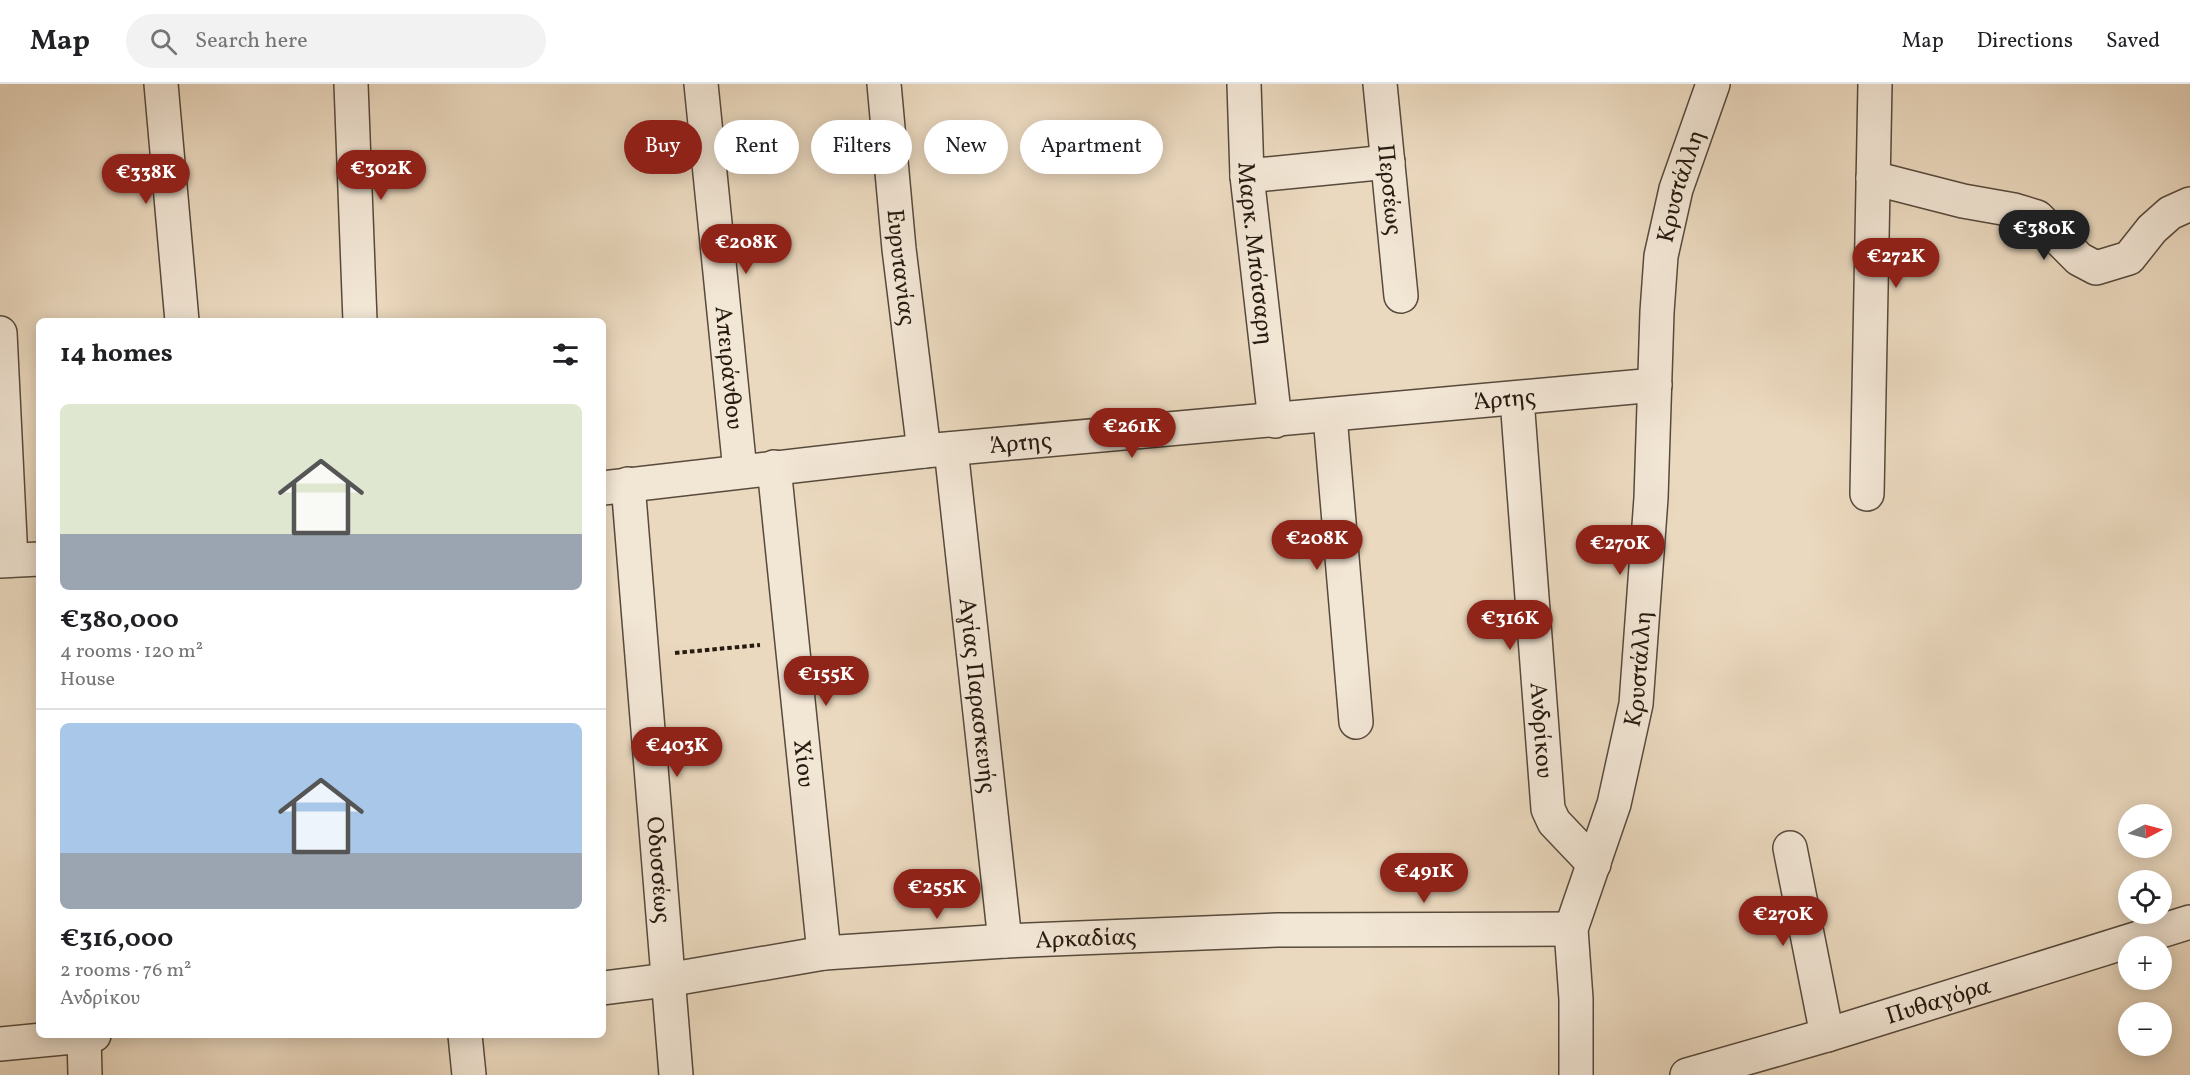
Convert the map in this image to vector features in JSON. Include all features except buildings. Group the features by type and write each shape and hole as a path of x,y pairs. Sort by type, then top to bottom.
{"street":[{"path":"160,84 182,318"},
{"path":"351,84 360,318"},
{"name":"Απειράνθου","path":"701,84 740,471"},
{"name":"Ευρυτανίας","path":"884,84 899,249 937,450"},
{"name":"Μαρκ. Μπότσαρη","path":"1244,84 1247,176 1275,421"},
{"name":"Περσέως","path":"1380,84 1401,296"},
{"name":"Κρυστάλλη","path":"1576,1075 1576,999 1571,929 1614,804 1636,704 1651,498 1661,256 1676,189 1713,84"},
{"path":"1867,494 1875,84"},
{"path":"1247,176 1388,162"},
{"path":"1873,177 1963,201 2014,210 2037,218 2079,259 2096,268 2129,258 2152,229 2170,213 2190,204"},
{"path":"0,333 17,560"},
{"name":"Άρτης","path":"615,486 937,450 1655,385"},
{"name":"Ανδρίκου","path":"1517,399 1548,809 1554,822 1594,864"},
{"path":"1330,416 1356,722"},
{"name":"Αγίας Παρασκευής","path":"937,450 1005,941"},
{"name":"Χίου","path":"774,467 794,642 824,952"},
{"name":"Οδυσσέως","path":"615,486 641,656 676,1075"},
{"path":"1790,848 1827,1035"},
{"name":"Πυθαγόρα","path":"1687,1075 1827,1035 2190,922"},
{"name":"Αρκαδίας","path":"606,988 667,980 824,952 1005,941 1278,930 1571,929"},
{"path":"0,1044 59,1038"},
{"path":"85,1075 89,1038"},
{"path":"465,1038 469,1075"}],"path":[{"path":"641,656 794,642"}]}
